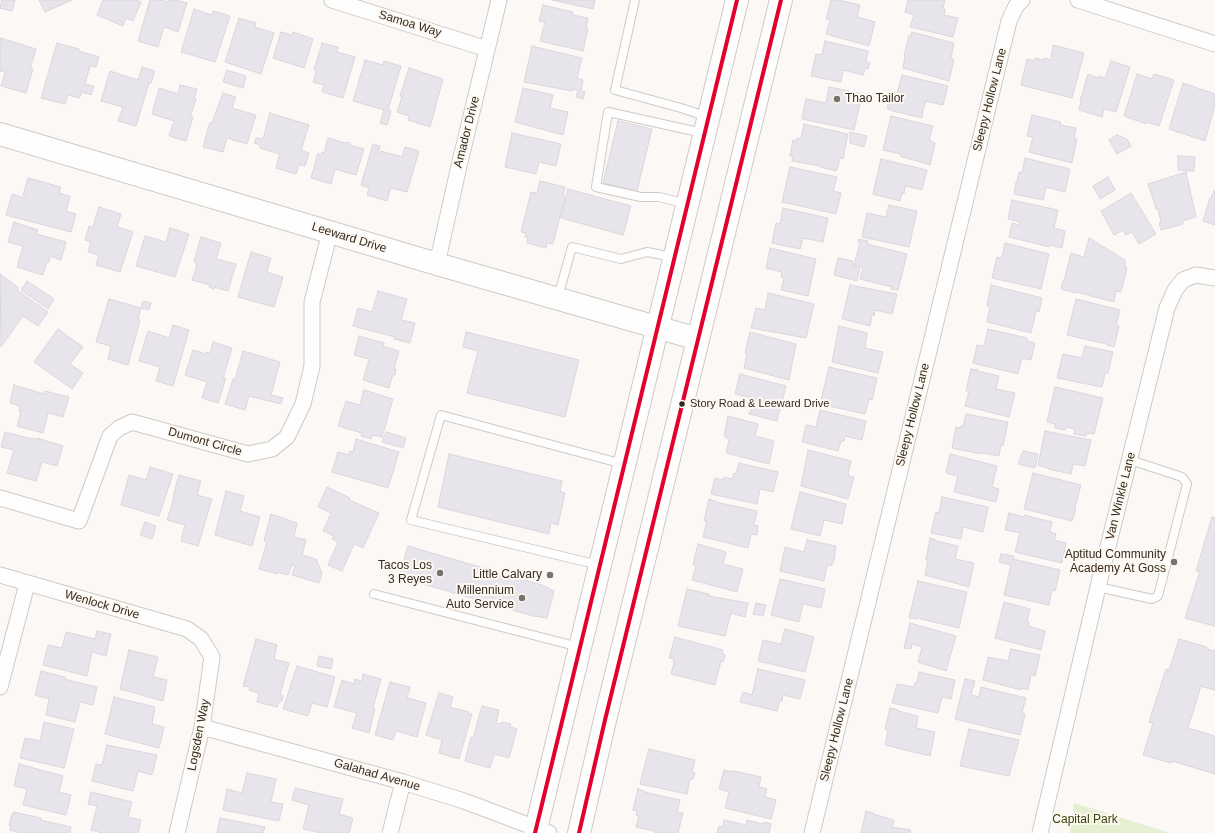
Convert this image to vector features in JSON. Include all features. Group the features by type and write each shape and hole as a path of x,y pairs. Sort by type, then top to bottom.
{"main road":[{"path":"540,831 580,648 737,0"},
{"path":"579,833 605,720 781,0"},
{"name":"Leeward Drive","path":"0,134 437,264 698,339"}],"street":[{"name":"Samoa Way","path":"332,0 488,49"},
{"name":"Amador Drive","path":"437,264 499,0"},
{"name":"Sleepy Hollow Lane","path":"812,833 1009,21 1016,6 1022,0"},
{"path":"1078,0 1215,44"},
{"name":"Dumont Circle","path":"0,498 79,521 110,436 119,428 132,422 248,454 272,449 287,437 303,404 312,366 312,302 330,232"},
{"name":"Van Winkle Lane","path":"1040,833 1098,587 1167,308 1175,290 1183,280 1196,275 1215,278"},
{"name":"Wenlock Drive","path":"0,575 187,629 202,638"},
{"path":"0,687 27,584"},
{"name":"Logsden Way","path":"177,833 202,727 212,657 202,638"},
{"name":"Galahad Avenue","path":"202,727 404,782 464,801 540,831"},
{"path":"390,833 404,782"}],"lane":[{"path":"635,0 615,90 681,108 706,125"},
{"path":"687,204 659,197 641,197 596,187 608,112 706,125"},
{"path":"557,299 572,247 621,259 647,252 674,257"},
{"path":"600,565 411,520 441,415 624,464"},
{"path":"1098,587 1152,599 1158,596 1187,484 1182,477 1130,460"},
{"path":"374,594 580,648"}],"green space":[{"name":"Capital Park","path":"1074,803 1170,833 1070,833"}],"building":[{"path":"2,0 15,0 12,11 0,8"},
{"path":"39,0 72,0 45,12"},
{"path":"103,0 136,0 141,2 133,21 126,18 123,26 97,15"},
{"path":"150,0 162,0 168,2 169,0 176,0 187,3 178,32 164,27 158,47 138,41"},
{"path":"552,0 595,0 593,9"},
{"path":"831,0 860,5 857,17 875,22 869,46 826,34 830,20 826,19"},
{"path":"908,0 945,0 943,8 945,9 944,15 958,18 953,37 910,27 914,15 905,12"},
{"path":"543,5 573,12 573,15 588,18 586,28 588,28 583,51 540,41 545,22 539,21"},
{"path":"194,9 212,15 213,11 230,16 215,62 181,52"},
{"path":"239,18 256,23 255,27 274,33 261,74 225,62"},
{"path":"281,32 292,35 293,32 313,39 304,68 273,58"},
{"path":"912,32 954,43 951,58 954,59 949,81 903,68 904,56 909,36 911,36"},
{"path":"0,38 36,49 30,69 33,69 26,93 1,86 5,72 0,71"},
{"path":"825,41 868,51 866,62 870,63 868,69 865,68 863,75 843,70 841,82 811,76 816,54 822,54"},
{"path":"57,43 79,49 79,51 99,57 96,67 90,66 85,84 94,86 91,95 82,92 79,98 68,95 65,104 41,98"},
{"path":"322,43 338,47 337,52 355,57 343,98 322,92 324,85 313,82 316,71 314,70"},
{"path":"1053,45 1084,53 1072,98 1021,85 1027,59 1034,61 1035,58 1044,60 1044,58 1051,60"},
{"path":"532,46 582,58 577,78 583,80 581,91 585,92 583,99 576,97 578,90 573,89 572,91 524,82"},
{"path":"365,60 383,65 384,61 401,66 388,110 391,111 387,125 380,123 384,110 353,101"},
{"path":"1111,61 1130,67 1116,112 1104,109 1102,117 1079,110 1080,101 1088,74 1099,78 1100,76 1105,78"},
{"path":"142,67 155,71 151,83 149,83 136,126 118,121 123,107 101,101 110,71 138,80"},
{"path":"409,68 443,79 430,127 408,120 409,116 397,112 402,97 400,96"},
{"path":"227,70 246,76 243,88 223,82"},
{"path":"1137,74 1152,79 1154,74 1174,80 1159,126 1147,122 1146,124 1124,116"},
{"path":"902,75 948,86 943,105 926,101 922,118 893,111 887,108 890,96 896,97"},
{"path":"1183,83 1215,94 1215,105 1205,141 1169,129"},
{"path":"180,85 197,89 194,98 196,99 190,117 193,117 186,141 169,136 174,121 152,114 159,88 178,94"},
{"path":"829,87 859,93 862,95 854,130 802,119 806,99 826,103"},
{"path":"523,88 553,95 550,108 568,112 563,135 515,122"},
{"path":"223,93 236,97 232,108 256,115 247,144 227,138 223,152 203,147 210,122 212,123"},
{"path":"270,113 309,125 301,150 309,153 305,166 299,165 296,174 276,168 280,154 260,148 260,145 254,143 256,138 263,139"},
{"path":"1032,115 1061,122 1060,125 1076,128 1074,139 1077,139 1072,163 1029,152 1033,137 1027,136"},
{"path":"891,116 933,126 929,140 935,143 930,165 900,156 901,154 883,150"},
{"path":"618,121 652,129 637,191 603,183"},
{"path":"804,124 848,134 843,159 840,158 836,171 820,166 792,161 793,156 790,156 793,140 797,141 797,138 801,139"},
{"path":"850,132 867,136 864,147 850,143"},
{"path":"512,133 561,144 556,166 539,162 536,174 505,167"},
{"path":"1117,135 1127,139 1131,146 1117,154 1109,140"},
{"path":"328,138 350,143 350,145 364,149 356,175 335,169 331,184 311,178 318,153 321,155 322,152 324,153"},
{"path":"373,144 380,146 378,154 380,154 381,151 402,157 405,147 419,151 407,192 391,188 387,201 367,195 369,188 361,185"},
{"path":"1178,156 1195,157 1194,171 1178,170"},
{"path":"1025,158 1070,169 1065,192 1046,187 1043,200 1014,194 1019,172 1022,173"},
{"path":"881,159 927,170 922,190 905,186 904,194 902,193 900,201 873,194"},
{"path":"790,167 837,177 833,191 841,193 836,214 782,202"},
{"path":"1186,172 1196,217 1182,221 1183,224 1161,230 1158,209 1156,209 1148,184"},
{"path":"1108,177 1115,190 1100,199 1093,186"},
{"path":"28,178 61,187 59,193 70,196 66,211 76,214 71,232 6,215 12,194 26,198 27,196 23,195"},
{"path":"540,181 565,187 563,196 565,197 553,244 547,243 546,248 527,243 528,238 525,237 526,233 521,232 531,192 537,193"},
{"path":"568,189 631,206 623,235 561,218"},
{"path":"1214,191 1215,225 1203,221 1210,198"},
{"path":"1131,193 1156,234 1139,244 1132,232 1126,235 1123,230 1114,235 1101,211"},
{"path":"1012,200 1058,210 1054,228 1065,231 1062,248 1050,245 1050,247 1009,237 1012,223 1019,225 1020,222 1008,219"},
{"path":"889,205 917,211 909,247 862,237 867,213 886,217"},
{"path":"99,207 121,214 117,227 133,232 120,272 96,265 99,255 88,252 91,242 85,240 89,226 93,227"},
{"path":"783,208 828,218 823,242 803,238 800,249 772,243 776,223 780,224"},
{"path":"14,222 38,230 36,234 66,242 61,260 50,256 43,275 17,267 23,246 8,242"},
{"path":"170,228 189,234 175,277 136,266 145,236 166,242"},
{"path":"201,237 221,243 216,259 236,264 228,291 214,287 214,289 209,287 210,285 192,280 197,265 194,261"},
{"path":"1089,238 1125,260 1125,267 1127,268 1121,292 1116,291 1114,302 1061,289 1071,253 1084,257"},
{"path":"859,239 868,241 867,244 907,254 898,290 891,289 892,287 860,279 863,267 854,265 860,243 858,242"},
{"path":"1005,243 1049,254 1041,289 992,278 997,257 1002,258"},
{"path":"770,248 816,259 808,296 781,290 784,278 781,277 782,272 766,268"},
{"path":"251,252 271,258 267,272 283,277 274,307 238,297"},
{"path":"838,258 853,261 852,266 860,268 857,281 834,275"},
{"path":"0,274 19,288 17,290 48,312 38,326 23,316 1,347"},
{"path":"27,281 54,299 48,309 21,290"},
{"path":"850,285 897,294 892,314 875,310 874,316 872,315 870,326 842,319"},
{"path":"991,285 1042,298 1039,312 1036,311 1031,333 987,322 990,307 987,306"},
{"path":"378,291 407,299 401,320 415,323 410,343 394,339 395,337 353,326 358,308 372,312"},
{"path":"768,293 814,304 806,338 751,328 756,308 765,310"},
{"path":"109,299 141,308 138,319 140,320 128,365 108,359 111,346 96,342"},
{"path":"1076,299 1120,310 1116,325 1119,326 1114,347 1067,335"},
{"path":"143,301 151,303 149,310 141,308"},
{"path":"173,325 189,330 173,386 156,381 160,367 139,361 148,331 169,338"},
{"path":"839,326 867,333 865,348 883,352 878,373 832,362"},
{"path":"58,329 83,347 70,364 83,373 72,389 34,362"},
{"path":"988,329 1027,338 1027,341 1035,343 1031,360 1022,358 1018,374 973,363 977,345 984,346"},
{"path":"466,332 579,360 565,417 467,393 478,351 463,347"},
{"path":"750,332 796,344 789,380 744,368 747,354 745,353"},
{"path":"359,336 384,343 383,346 399,351 394,369 396,369 395,375 393,374 389,388 363,380 369,359 354,355"},
{"path":"213,342 232,348 223,378 226,378 218,403 202,398 207,382 185,375 193,350 206,354 207,352 210,353"},
{"path":"1085,346 1113,352 1108,373 1105,373 1102,387 1057,378 1063,354 1082,358"},
{"path":"243,351 280,362 271,395 283,398 281,404 249,396 245,410 225,404 233,379 235,380"},
{"path":"829,367 877,378 872,400 869,399 865,414 820,404"},
{"path":"971,369 999,376 996,389 1015,393 1009,417 965,406 969,391 966,391"},
{"path":"740,374 786,386 777,421 749,414 750,411 751,412 753,398 735,394"},
{"path":"14,385 44,394 45,391 69,397 63,417 48,413 43,433 17,426 21,411 19,411 20,406 10,403"},
{"path":"1055,387 1103,398 1094,434 1087,433 1086,436 1074,434 1075,429 1066,427 1065,430 1055,428 1055,424 1047,422"},
{"path":"364,390 393,399 382,437 373,435 371,439 361,436 362,433 338,426 346,401 360,405"},
{"path":"820,410 866,421 862,440 845,436 844,441 841,441 838,451 802,442 806,425 816,427"},
{"path":"966,414 1008,422 1003,446 1001,445 999,456 952,448 956,427 960,428 963,426"},
{"path":"728,416 758,424 755,436 774,441 769,464 726,453 729,440 724,436"},
{"path":"1045,431 1091,440 1085,466 1073,464 1071,474 1048,469 1038,465"},
{"path":"5,432 37,440 37,438 63,446 57,466 42,462 36,481 7,473 14,450 1,447"},
{"path":"386,432 406,438 403,448 382,442"},
{"path":"356,439 399,452 388,488 332,472 338,452 349,455 350,451 353,452"},
{"path":"808,450 851,461 848,474 850,475 849,476 854,477 848,499 801,486"},
{"path":"1023,451 1038,454 1035,468 1018,464"},
{"path":"449,454 562,481 560,491 565,493 558,525 551,523 549,534 438,507"},
{"path":"950,454 997,466 992,487 999,489 996,502 954,492 958,476 946,473"},
{"path":"739,463 778,472 773,492 760,489 757,504 711,494 715,478 723,480 724,477 732,479 734,473 736,474"},
{"path":"150,467 173,474 159,516 121,505 129,475 146,480"},
{"path":"1033,473 1081,485 1072,521 1024,509"},
{"path":"179,475 201,481 197,495 212,499 198,546 181,541 185,525 167,520"},
{"path":"327,487 350,498 349,500 379,513 363,548 354,544 342,571 328,565 338,542 332,539 334,536 323,531 331,513 318,507"},
{"path":"226,491 244,496 240,511 260,517 252,546 215,535"},
{"path":"800,492 846,504 842,524 824,520 820,536 791,529"},
{"path":"942,497 988,507 983,532 963,527 961,539 931,533 936,512 939,513"},
{"path":"709,499 715,502 757,511 754,525 758,526 757,535 751,534 748,548 703,537 707,521 704,521"},
{"path":"1009,513 1052,522 1050,532 1056,534 1054,540 1066,543 1062,563 1015,552 1020,533 1005,530"},
{"path":"271,514 297,523 294,537 306,540 302,555 316,559 322,573 319,583 292,575 295,566 292,565 288,575 277,572 277,574 259,569 267,542 264,541"},
{"path":"1212,517 1215,518 1214,626 1185,618 1200,571 1196,571"},
{"path":"145,522 156,526 152,539 140,535"},
{"path":"930,538 936,541 958,546 955,559 974,563 969,587 925,575"},
{"path":"807,540 836,546 834,560 831,566 827,565 824,581 780,571 785,547 804,552"},
{"path":"698,544 726,552 723,564 743,569 737,592 692,580 696,566 693,565"},
{"path":"408,546 542,585 554,591 547,618 533,616 399,577"},
{"path":"1001,554 1014,556 1013,559 1060,570 1055,591 1052,590 1049,605 1004,595 1011,565 999,562"},
{"path":"780,579 825,589 821,608 803,604 799,622 771,615"},
{"path":"918,581 967,592 959,628 917,618 909,618"},
{"path":"687,589 709,594 709,596 748,603 745,617 731,613 725,636 678,626"},
{"path":"1004,602 1030,609 1027,621 1029,622 1028,626 1045,631 1041,650 995,638"},
{"path":"756,603 766,605 763,616 753,614"},
{"path":"910,623 956,636 946,671 918,662 922,647 912,644 911,649 904,648"},
{"path":"785,629 814,637 805,672 758,661 763,640 781,644"},
{"path":"97,631 111,634 106,656 92,652 87,676 43,665 48,645 62,648 66,632 95,639"},
{"path":"675,637 723,650 722,654 725,655 723,662 721,661 715,685 671,674 674,659 669,658"},
{"path":"256,639 277,645 274,659 289,663 280,695 283,696 282,701 279,701 277,707 257,702 259,693 249,690 250,687 243,686"},
{"path":"1179,639 1207,647 1206,649 1215,651 1215,690 1201,686 1188,728 1215,736 1215,774 1172,761 1171,763 1143,755 1153,723 1149,722 1166,669 1169,670"},
{"path":"1011,649 1040,655 1035,676 1031,675 1028,690 1022,688 1021,690 983,680 988,657 1008,661"},
{"path":"129,650 158,657 153,677 167,680 163,701 120,689"},
{"path":"319,656 333,659 331,669 317,666"},
{"path":"297,666 335,677 327,707 312,703 308,716 283,709"},
{"path":"758,669 805,680 800,699 783,695 777,711 740,702 743,692 752,695"},
{"path":"41,671 65,677 64,679 97,687 93,705 80,702 75,722 46,715 49,699 35,695"},
{"path":"919,672 955,680 951,699 942,697 938,713 892,703 897,684 914,687 915,682 917,683"},
{"path":"363,674 381,679 373,708 375,709 369,733 352,728 357,713 334,707 342,680 354,684 355,679 362,681"},
{"path":"965,679 975,681 971,695 979,697 981,687 1026,698 1022,713 1025,714 1020,735 955,719"},
{"path":"390,682 410,687 407,698 426,703 417,737 396,731 393,740 375,735"},
{"path":"439,693 453,697 450,707 469,712 468,714 472,714 459,759 439,753 442,740 426,735"},
{"path":"114,697 155,707 152,724 164,727 159,748 105,734"},
{"path":"482,706 499,710 496,723 501,724 502,722 511,724 510,727 517,729 509,758 494,754 490,768 465,761 471,737 473,738"},
{"path":"890,708 918,716 916,728 935,732 930,756 885,745 888,730 885,729"},
{"path":"44,722 74,729 64,768 20,758 25,738 40,741"},
{"path":"969,729 1019,740 1009,776 960,766"},
{"path":"107,745 157,755 152,775 138,771 133,791 92,781 96,764 102,765"},
{"path":"649,749 695,760 692,772 695,773 693,779 690,779 687,794 640,784"},
{"path":"19,764 63,776 59,792 71,795 66,815 23,805 27,789 14,786"},
{"path":"724,770 761,777 759,787 767,789 765,797 776,800 771,819 725,808 729,792 719,789"},
{"path":"247,773 276,779 271,802 283,804 279,821 223,810 227,789 242,793"},
{"path":"295,788 343,799 339,814 353,818 349,833 321,833 303,829 309,805 292,800"},
{"path":"638,789 644,792 680,800 677,812 683,813 678,833 655,833 655,831 636,827 639,816 636,815 637,811 633,810"},
{"path":"91,792 132,802 128,817 141,820 138,833 102,833 91,830 97,806 88,804"},
{"path":"866,811 894,820 892,827 911,830 910,833 861,833"},
{"path":"14,812 71,827 70,833 21,833 10,830 11,826 9,826 12,814 14,814"},
{"path":"220,818 265,827 263,833 217,833"},
{"path":"724,820 746,825 747,820 763,824 764,822 771,824 769,833 717,833 719,826 723,827"}],"transit line":[{"path":"535,833 737,0"},
{"path":"579,833 605,720 781,0"}],"place":[{"name":"Thao Tailor","path":"837,99"},
{"name":"Story Road & Leeward Drive","path":"682,404"},
{"name":"Aptitud Community Academy At Goss","path":"1174,562"},
{"name":"Tacos Los 3 Reyes","path":"440,573"},
{"name":"Little Calvary","path":"550,575"},
{"name":"Millennium Auto Service","path":"522,598"}]}
